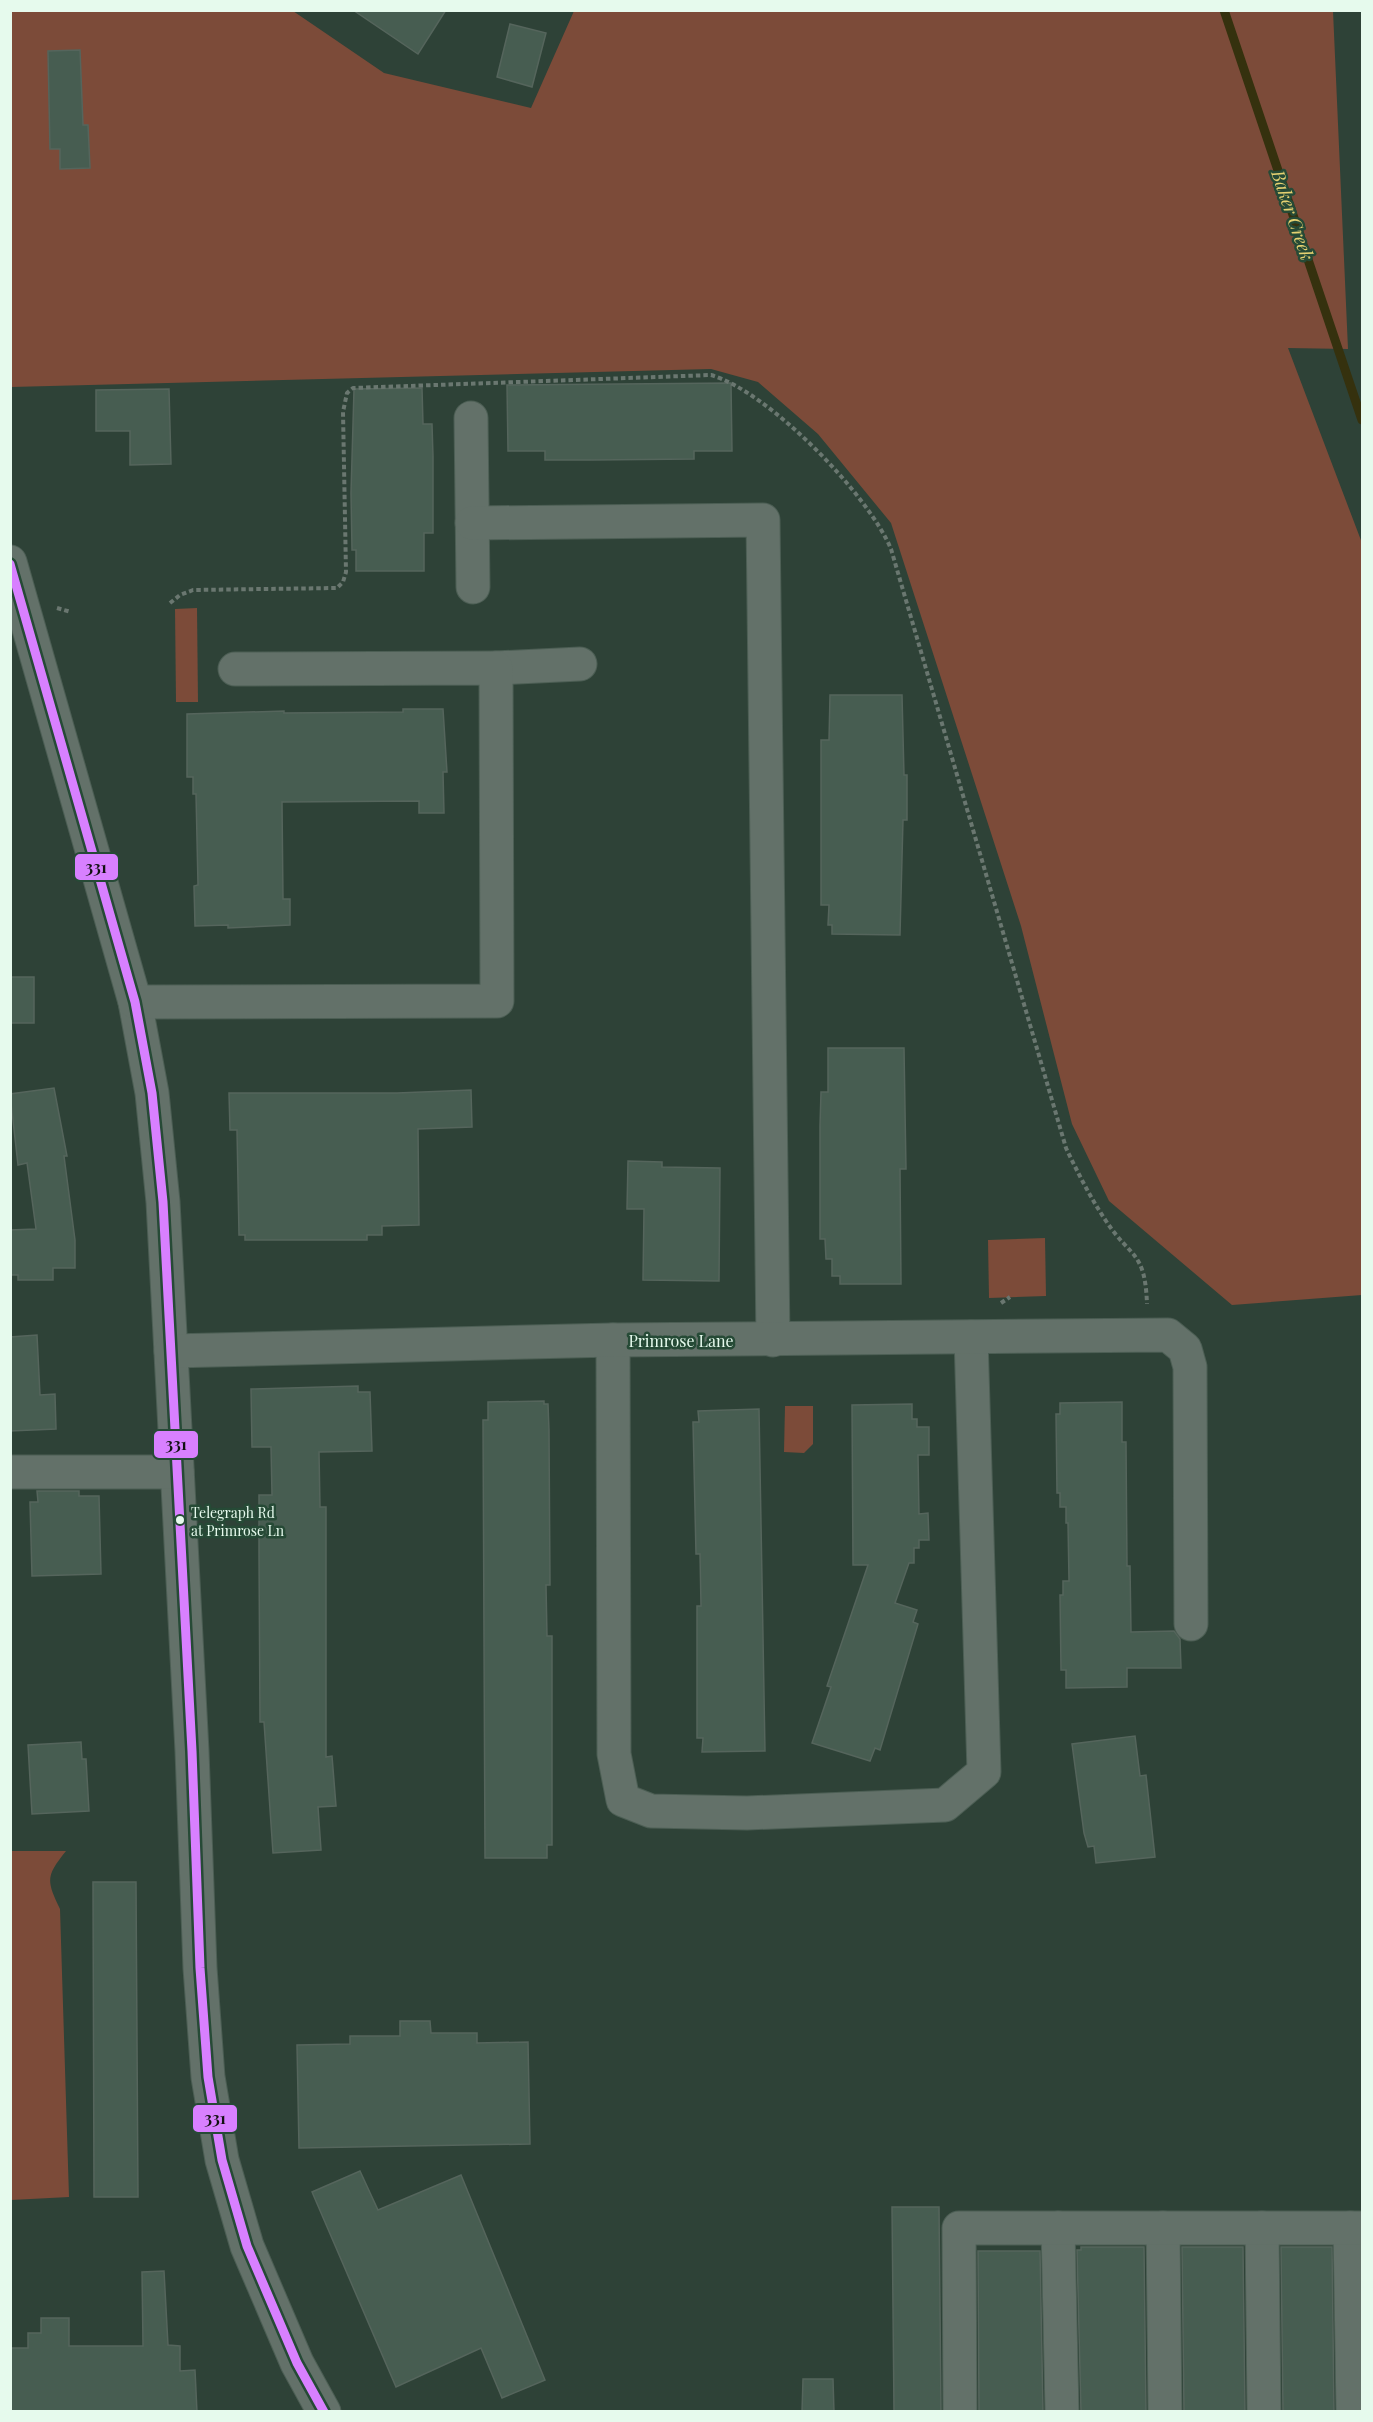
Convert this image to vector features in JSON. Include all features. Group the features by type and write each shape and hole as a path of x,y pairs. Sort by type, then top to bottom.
{"street":[{"path":"471,418 473,587"},
{"path":"472,523 763,520 773,1340"},
{"path":"10,562 135,1002 153,1104 163,1202 192,1751 199,1949 208,2076 222,2160 247,2246 297,2363 324,2412"},
{"path":"235,669 496,668 579,664"},
{"path":"135,1002 497,1001 496,668"},
{"name":"Primrose Lane","path":"171,1351 613,1340 1168,1335 1185,1349 1190,1367 1191,1624"},
{"path":"613,1340 614,1754 623,1800 651,1811 747,1813 945,1805 984,1772 972,1337"},
{"path":"10,1472 177,1472"},
{"path":"960,2412 959,2228 1356,2228 1353,2412"},
{"path":"1058,2228 1062,2412"},
{"path":"1163,2228 1165,2412"},
{"path":"1262,2228 1264,2412"}],"path":[{"path":"53,608 71,612"}],"shaded area":[{"path":"10,11 293,11 384,73 531,108 574,11 1333,11 1348,349 1288,348 1362,543 1362,1295 1232,1305 1109,1201 1072,1124 1021,926 891,523 818,434 758,382 711,369 11,387"},
{"path":"197,608 198,702 176,702 175,609"},
{"path":"1045,1238 1046,1296 989,1298 988,1240"},
{"path":"785,1406 813,1406 813,1444 804,1453 784,1452"},
{"path":"11,1851 66,1851 52,1873 50,1884 60,1909 69,2197 11,2200"}],"building":[{"path":"353,10 446,10 418,54"},
{"path":"510,24 546,33 532,87 497,77"},
{"path":"80,50 83,125 88,125 90,168 60,169 60,149 50,149 48,51"},
{"path":"731,383 732,451 694,451 694,459 545,460 545,451 508,451 507,385"},
{"path":"422,388 423,424 432,424 433,456 433,533 424,533 424,571 356,571 356,550 352,550 351,493 354,389"},
{"path":"169,389 171,464 130,465 130,431 96,431 96,390"},
{"path":"830,695 902,695 907,820 903,820 900,935 832,934 832,925 828,925 829,905 821,905 821,740 829,740"},
{"path":"403,709 443,709 447,772 443,772 444,813 419,813 419,801 282,802 283,899 290,899 290,925 228,928 228,925 195,926 194,886 198,885 196,794 193,794 193,777 187,777 187,714 284,711 284,713 403,712"},
{"path":"10,977 34,977 34,1023 10,1023"},
{"path":"828,1048 904,1048 906,1169 900,1169 901,1284 840,1284 840,1276 832,1276 832,1259 826,1259 825,1239 820,1239 820,1126 821,1092 828,1092"},
{"path":"54,1088 67,1156 64,1156 75,1240 75,1268 53,1268 53,1280 18,1280 18,1275 10,1275 10,1230 36,1229 27,1163 18,1165 10,1094"},
{"path":"471,1090 472,1127 418,1129 419,1225 382,1226 382,1235 367,1235 367,1240 245,1240 245,1235 239,1235 237,1130 230,1130 229,1093 397,1093"},
{"path":"628,1161 662,1162 662,1167 720,1168 719,1281 643,1280 644,1209 627,1209"},
{"path":"37,1335 40,1395 55,1394 56,1429 10,1431 10,1337"},
{"path":"358,1386 358,1392 370,1392 372,1451 319,1452 320,1507 326,1507 326,1757 332,1756 336,1806 318,1807 321,1850 273,1853 264,1722 260,1722 259,1553 259,1495 272,1495 271,1447 252,1447 251,1389"},
{"path":"544,1401 544,1404 548,1404 549,1430 550,1585 546,1585 547,1636 552,1636 552,1845 547,1845 547,1858 485,1858 483,1420 488,1420 488,1402"},
{"path":"1122,1402 1122,1442 1126,1442 1127,1566 1130,1566 1131,1632 1174,1631 1180,1639 1181,1668 1127,1668 1127,1687 1066,1688 1066,1670 1061,1670 1060,1595 1063,1595 1063,1581 1069,1581 1068,1523 1066,1523 1066,1507 1060,1507 1060,1493 1057,1493 1056,1414 1060,1414 1060,1403"},
{"path":"912,1404 912,1419 917,1419 917,1427 929,1427 929,1455 918,1455 919,1514 928,1513 929,1540 919,1540 919,1548 914,1548 914,1563 909,1563 895,1603 917,1610 913,1622 918,1624 880,1750 875,1748 870,1761 812,1743 831,1687 827,1686 868,1565 853,1565 852,1405"},
{"path":"759,1409 765,1751 702,1752 703,1738 697,1738 697,1606 701,1606 700,1554 696,1554 693,1422 699,1422 698,1411"},
{"path":"37,1491 79,1491 79,1496 99,1496 101,1574 32,1576 30,1502 38,1502"},
{"path":"1135,1736 1140,1776 1146,1775 1155,1857 1096,1863 1094,1846 1088,1847 1084,1833 1072,1744"},
{"path":"81,1742 82,1759 86,1759 89,1811 32,1814 28,1745"},
{"path":"93,1882 136,1882 138,2197 94,2197"},
{"path":"400,2021 430,2021 431,2033 477,2033 477,2043 528,2042 530,2144 299,2148 297,2045 350,2044 350,2036 400,2036"},
{"path":"360,2171 378,2210 461,2175 545,2380 502,2398 481,2348 396,2387 312,2192"},
{"path":"892,2207 939,2207 941,2412 894,2412"},
{"path":"1081,2247 1144,2247 1146,2412 1081,2412 1077,2250 1081,2250"},
{"path":"1182,2247 1243,2247 1245,2412 1184,2412"},
{"path":"1281,2247 1332,2247 1334,2412 1283,2412"},
{"path":"978,2251 1040,2251 1043,2412 979,2412"},
{"path":"164,2271 168,2345 180,2346 180,2371 195,2370 197,2412 10,2412 10,2348 28,2348 28,2333 41,2333 41,2318 69,2318 69,2346 143,2346 142,2272"},
{"path":"803,2379 833,2379 834,2412 802,2412"}],"waterway":[{"name":"Baker Creek","path":"1224,10 1362,420"}],"transit line":[{"name":"331","path":"10,564 135,1002 152,1093 163,1202 192,1751 200,1968 208,2077 222,2160 247,2246 297,2363 324,2412"}],"place":[{"name":"Telegraph Rd at Primrose Ln","path":"180,1520"}]}
